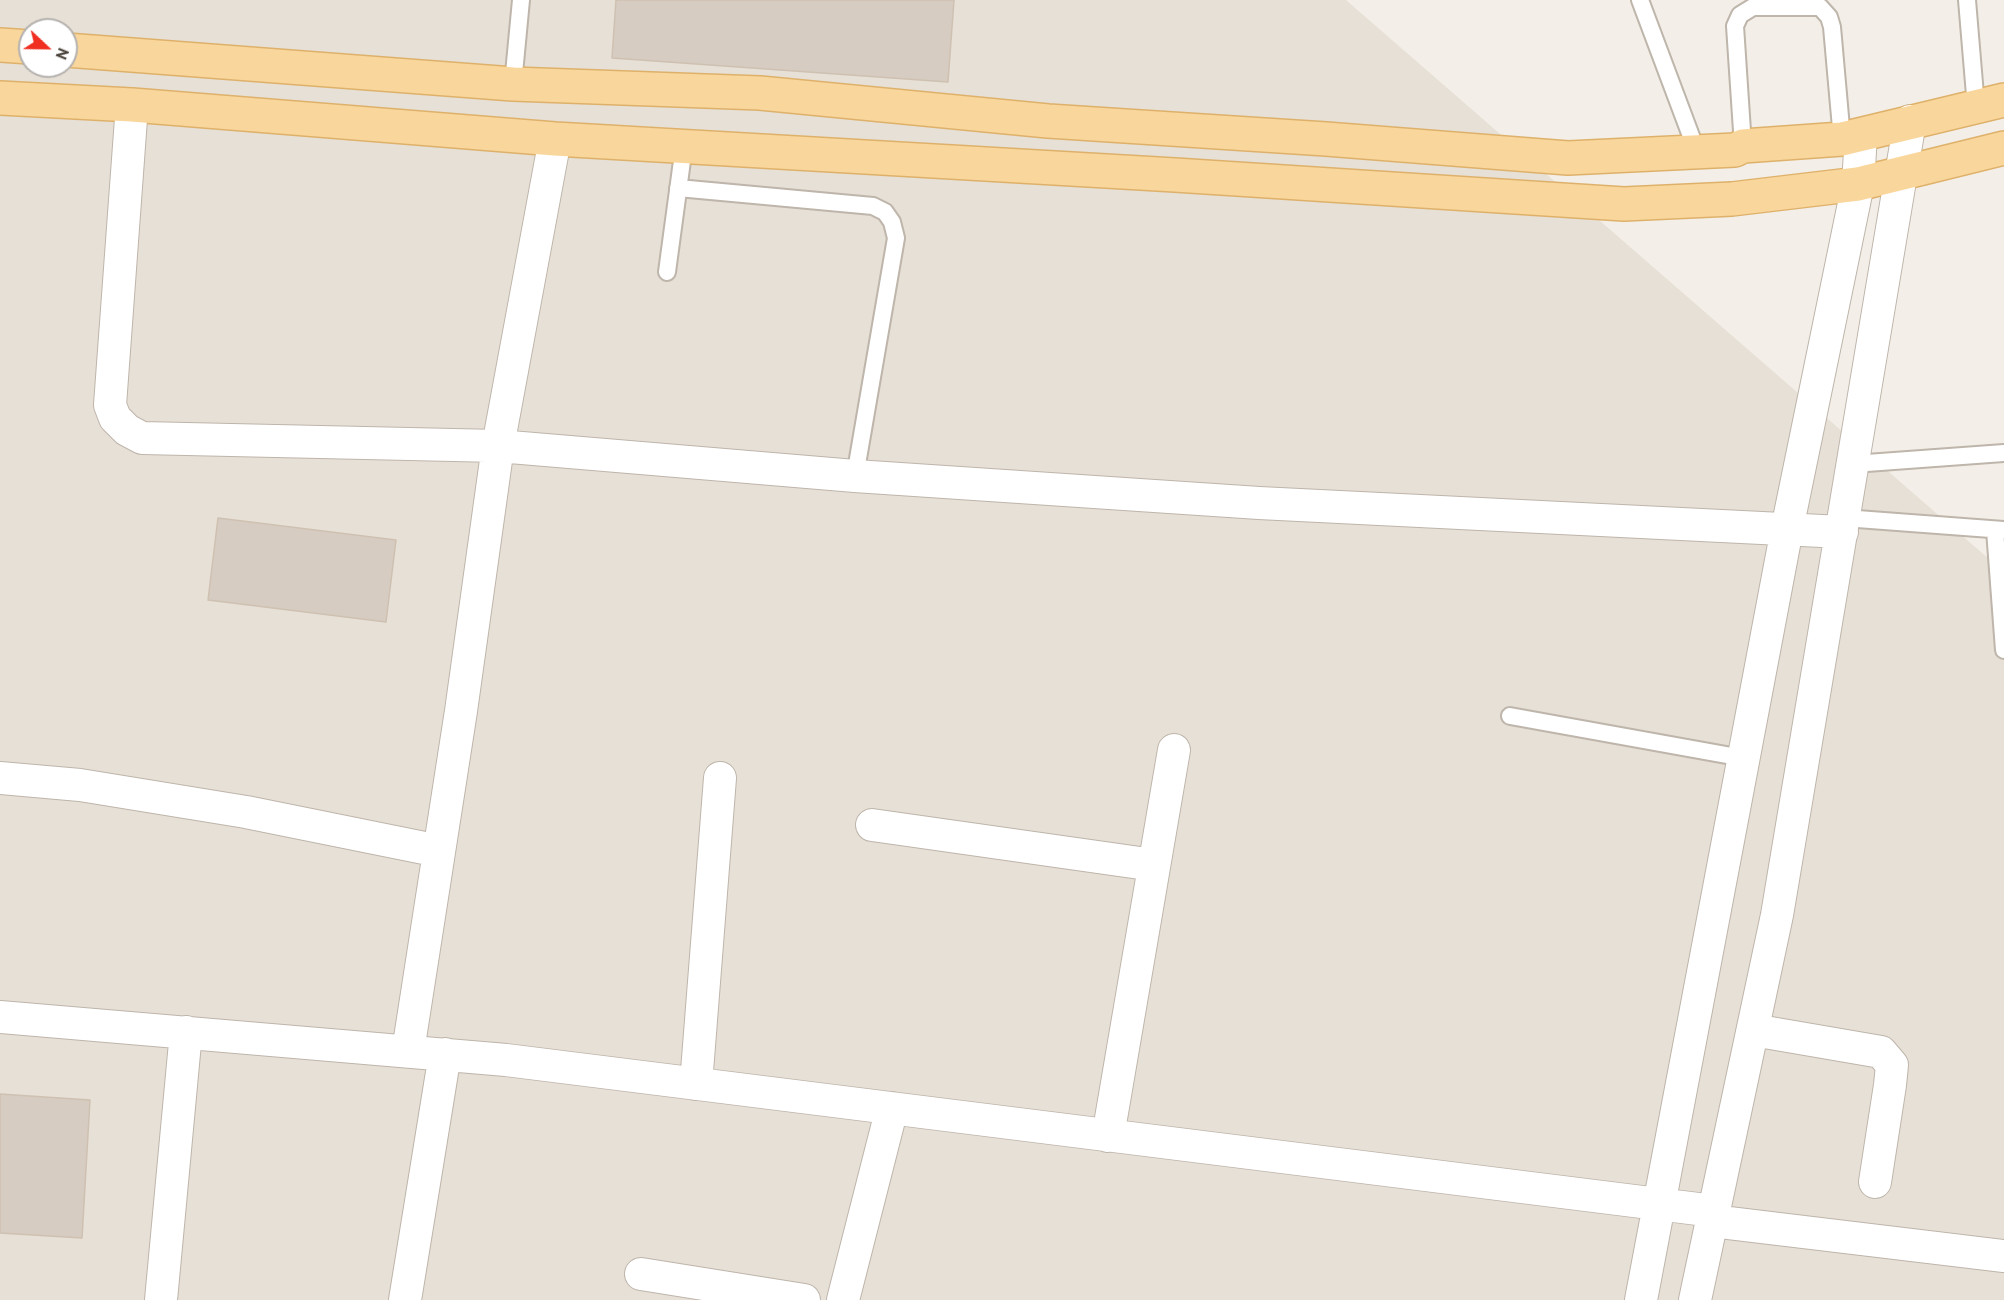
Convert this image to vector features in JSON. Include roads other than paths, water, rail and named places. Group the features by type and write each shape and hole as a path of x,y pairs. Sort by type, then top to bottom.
{"main road":[{"path":"0,45 18,46"},
{"path":"78,51 513,84 760,93 1048,121 1568,158 1735,150 1743,147 1852,137 1990,103"},
{"path":"0,98 132,105 555,139 1163,174 1624,204 1732,199 1858,184 2004,148"}],"street":[{"path":"132,105 110,405 115,418 128,430 142,438 498,446 855,476 1259,503 1787,529 1843,525"},
{"path":"1695,1300 1777,915 1910,121"},
{"path":"1641,1300 1787,529 1858,184 1852,137"},
{"path":"408,1051 498,446 555,139"},
{"path":"1108,1136 1174,750"},
{"path":"0,778 80,785 246,812 439,851"},
{"path":"696,1084 720,778"},
{"path":"872,825 1154,866"},
{"path":"0,1017 506,1060 1659,1206 1713,1216 2004,1256"},
{"path":"1753,1030 1881,1052 1892,1065 1875,1182"},
{"path":"161,1300 186,1032"},
{"path":"405,1300 445,1054"},
{"path":"843,1300 892,1108"},
{"path":"641,1274 804,1300"}],"lane":[{"path":"513,84 521,0"},
{"path":"1640,0 1697,152"},
{"path":"1967,0 1990,103"},
{"path":"1743,147 1735,26 1740,15 1754,7 1820,7 1829,17 1852,137"},
{"path":"667,272 684,146"},
{"path":"678,188 873,206 885,212 892,222 896,238 855,476"},
{"path":"1853,464 2004,453"},
{"path":"1843,525 2000,530 2004,650"},
{"path":"1510,716 1743,758"}]}
